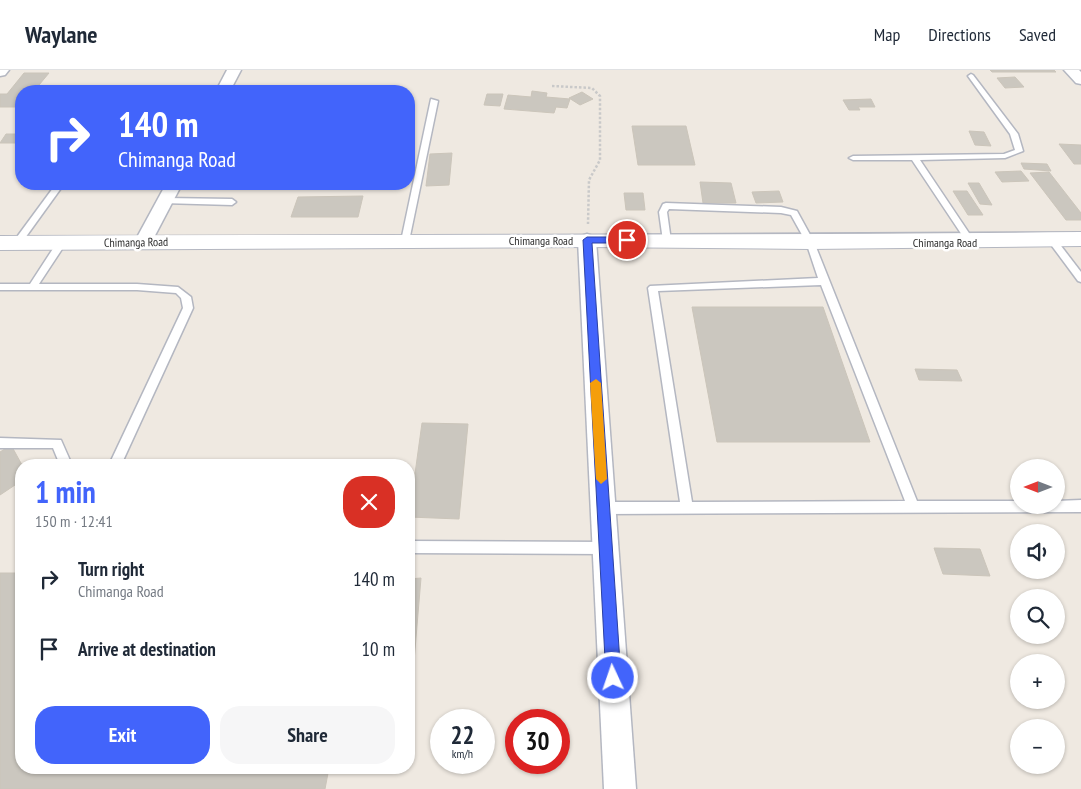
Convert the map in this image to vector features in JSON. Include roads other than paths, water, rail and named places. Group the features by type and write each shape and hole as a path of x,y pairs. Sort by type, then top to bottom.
{"street":[{"path":"226,85 234,70"},
{"path":"1072,70 1081,80"},
{"path":"144,241 171,190"},
{"name":"Chimanga Road","path":"8,243 405,240 971,242 1081,239"},
{"path":"587,240 620,789"}],"lane":[{"path":"853,158 1005,156 1019,151 1014,134 971,76"},
{"path":"405,240 434,101"},
{"path":"914,157 971,242"},
{"path":"8,243 55,190"},
{"path":"165,201 232,202"},
{"path":"667,241 663,212 666,206 794,213 810,242 914,508"},
{"path":"1052,240 1081,280"},
{"path":"33,286 61,243"},
{"path":"687,507 653,288 824,281"},
{"path":"0,287 33,286 178,290 186,298 188,308 118,459"},
{"path":"0,443 57,443 64,459"},
{"path":"603,508 1081,506"},
{"path":"415,547 606,548"}]}
